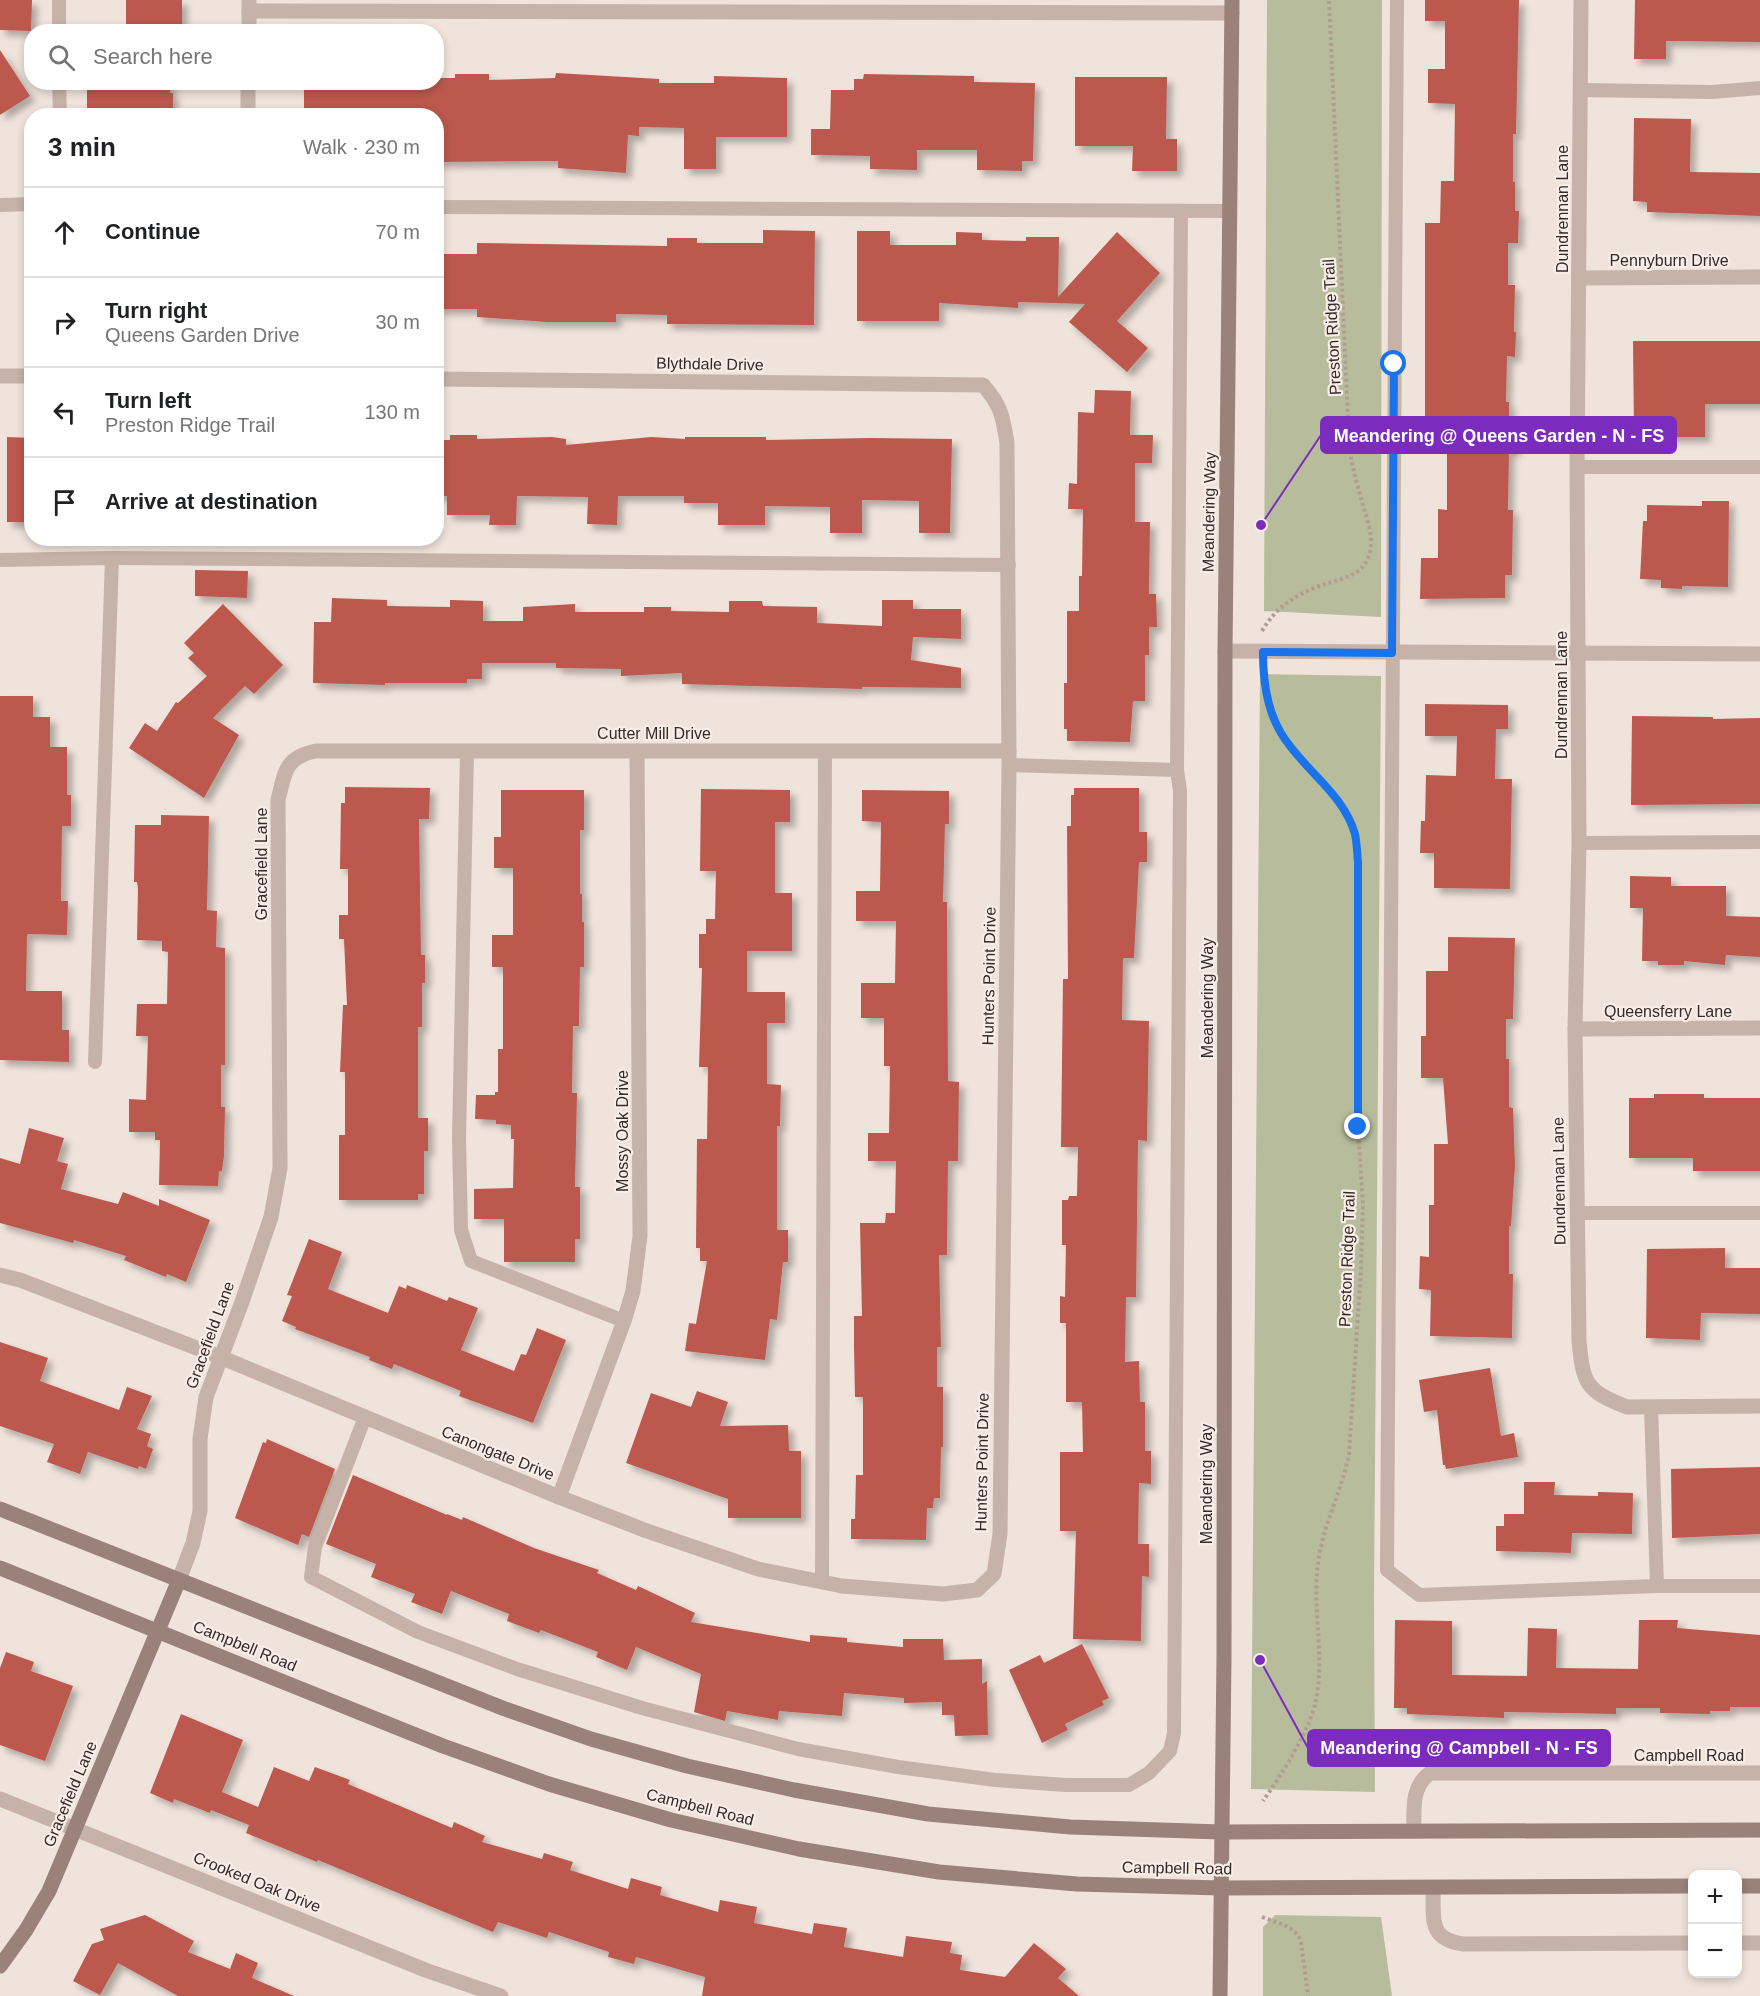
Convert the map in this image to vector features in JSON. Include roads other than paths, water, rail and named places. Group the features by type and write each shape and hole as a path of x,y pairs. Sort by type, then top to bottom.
{"main road":[{"name":"Meandering Way","path":"1220,1996 1224,1658 1225,651 1232,6"},
{"path":"0,1509 506,1709 591,1739 687,1766 794,1790 928,1814 1070,1827 1221,1832 1760,1830"},
{"name":"Campbell Road","path":"0,1568 443,1746 549,1784 671,1820 799,1849 939,1872 1077,1884 1220,1888 1688,1886"},
{"name":"Gracefield Lane","path":"0,1966 26,1930 49,1891 179,1580"},
{"path":"1742,1886 1760,1886"}],"street":[{"name":"Dundrennan Lane","path":"1581,0 1577,467 1578,843 1575,1029 1578,1341 1581,1367 1591,1388 1627,1407 1651,1407"},
{"path":"249,24 249,6 1232,6"},
{"path":"248,90 248,108"},
{"name":"Pennyburn Drive","path":"1579,278 1760,277"},
{"path":"0,376 24,376"},
{"name":"Blythdale Drive","path":"444,379 983,385"},
{"name":"Hunters Point Drive","path":"983,385 996,399 1007,443 1009,565 1000,1534 994,1574"},
{"path":"1225,651 1760,654"},
{"name":"Cutter Mill Drive","path":"299,754 316,751 825,751 1009,758"},
{"name":"Mossy Oak Drive","path":"559,1497 624,1321 633,1291 640,1236 637,751"},
{"name":"Gracefield Lane","path":"179,1580 200,1511 202,1429 206,1397 271,1217 280,1168 278,800 286,769 299,754"},
{"name":"Queensferry Lane","path":"1575,1029 1760,1028"},
{"name":"Canongate Drive","path":"0,1275 20,1280 220,1358 559,1497 647,1531 758,1569 853,1587 943,1594 977,1590 994,1574"},
{"path":"1651,1407 1760,1406"},
{"name":"Campbell Road","path":"1414,1831 1416,1792 1421,1780 1430,1773 1760,1773"},
{"name":"Crooked Oak Drive","path":"0,1799 428,1971 501,1996"},
{"path":"1433,1888 1434,1922 1439,1935 1450,1942 1464,1944 1688,1943"},
{"path":"1742,1943 1760,1943"}],"lane":[{"path":"59,0 59,24"},
{"path":"1397,0 1387,1570 1419,1595 1657,1586 1760,1586"},
{"path":"1581,90 1712,92 1760,88"},
{"path":"59,90 60,108"},
{"path":"0,205 24,204"},
{"path":"444,207 1230,211"},
{"path":"365,1417 315,1547 311,1576 418,1632 517,1668 642,1708 798,1749 909,1768 995,1780 1066,1785 1129,1785 1149,1773 1170,1751 1174,1733 1181,211"},
{"path":"1577,467 1760,467"},
{"path":"95,1062 112,558"},
{"path":"0,560 112,558 1009,565"},
{"path":"467,751 459,1138 461,1230 471,1261 624,1321"},
{"path":"822,1582 825,751"},
{"path":"1009,758 1177,770"},
{"path":"1578,843 1760,842"},
{"path":"1577,1213 1760,1213"},
{"path":"1651,1407 1657,1586"}],"place":[{"name":"Meandering @ Queens Garden - N - FS","path":"1261,525"},
{"name":"Meandering @ Campbell - N - FS","path":"1260,1660"}]}
